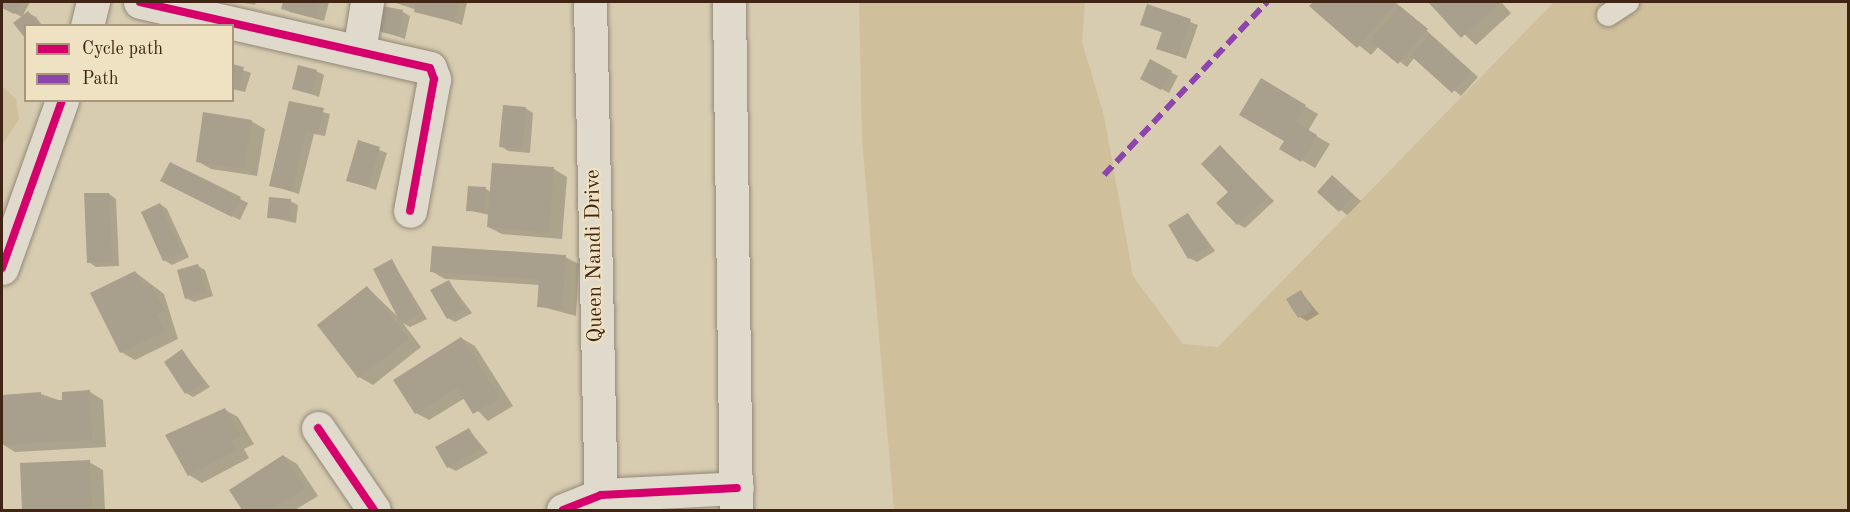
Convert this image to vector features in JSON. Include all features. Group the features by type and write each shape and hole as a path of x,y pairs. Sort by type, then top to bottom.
{"street":[{"path":"88,24 93,2"},
{"path":"140,2 427,66 434,74 410,211"},
{"path":"359,51 368,2"},
{"name":"Queen Nandi Drive","path":"590,2 601,503"},
{"path":"563,510 601,503 736,499 729,2"},
{"path":"2,268 61,102"},
{"path":"318,428 374,510"}],"lane":[{"path":"1608,15 1628,2"}],"shaded area":[{"path":"859,2 1085,2 1082,42 1104,116 1133,276 1183,344 1218,347 1554,2 1848,2 1848,510 894,510 862,139"},
{"path":"2,86 16,99 19,119 2,145"}],"building":[{"path":"2,2 21,2 14,14 2,8"},
{"path":"283,2 320,2 316,18 281,9"},
{"path":"416,2 459,2 454,22 414,12"},
{"path":"1313,2 1393,2 1396,4 1357,48 1309,6"},
{"path":"1428,2 1496,2 1499,4 1461,38"},
{"path":"1147,4 1191,19 1178,56 1156,49 1162,32 1140,25"},
{"path":"382,6 403,10 398,36 377,31"},
{"path":"1400,6 1428,29 1398,64 1370,41"},
{"path":"28,11 38,24 24,24 24,37 13,23"},
{"path":"1429,34 1471,72 1452,93 1411,56"},
{"path":"1150,59 1172,71 1161,90 1140,79"},
{"path":"234,64 244,67 238,89 234,88"},
{"path":"298,65 317,70 311,94 292,89"},
{"path":"1261,78 1306,105 1295,122 1317,135 1301,162 1279,149 1284,141 1239,115"},
{"path":"289,101 324,108 318,133 306,131 292,191 269,186"},
{"path":"503,105 526,107 522,149 499,147"},
{"path":"203,112 252,120 244,169 196,162"},
{"path":"358,140 380,147 368,187 346,181"},
{"path":"1220,145 1268,196 1237,225 1216,203 1228,192 1201,164"},
{"path":"170,162 241,197 232,217 160,181"},
{"path":"492,163 554,167 549,232 487,227"},
{"path":"1332,175 1354,195 1339,212 1317,192"},
{"path":"468,186 486,187 484,212 466,211"},
{"path":"84,193 109,193 112,262 87,263"},
{"path":"269,197 291,199 289,219 267,218"},
{"path":"160,203 182,253 163,261 141,212"},
{"path":"1188,213 1209,247 1188,259 1168,225"},
{"path":"432,246 566,255 562,309 537,307 539,279 430,272"},
{"path":"392,259 420,314 401,324 373,269"},
{"path":"198,264 206,292 185,299 177,270"},
{"path":"135,271 144,288 151,285 164,311 157,314 166,331 120,353 90,293"},
{"path":"449,280 465,309 447,319 430,290"},
{"path":"367,286 409,339 358,378 317,325"},
{"path":"1301,290 1313,310 1298,318 1286,299"},
{"path":"461,337 500,398 473,414 457,388 415,414 393,380"},
{"path":"182,349 204,382 185,394 164,362"},
{"path":"90,390 92,440 2,445 2,395 41,392 41,401 62,400 62,392"},
{"path":"225,408 241,436 231,441 236,450 188,476 165,435"},
{"path":"469,428 481,449 447,468 435,447"},
{"path":"283,455 305,488 270,510 242,510 229,490"},
{"path":"90,460 92,510 22,510 20,463"}],"marked path":[{"path":"1104,175 1267,2"}],"cycle path":[{"path":"140,2 430,68 434,79 410,211"},
{"path":"2,268 61,102"},
{"path":"318,428 374,510"},
{"path":"563,510 601,495 737,488"}]}
